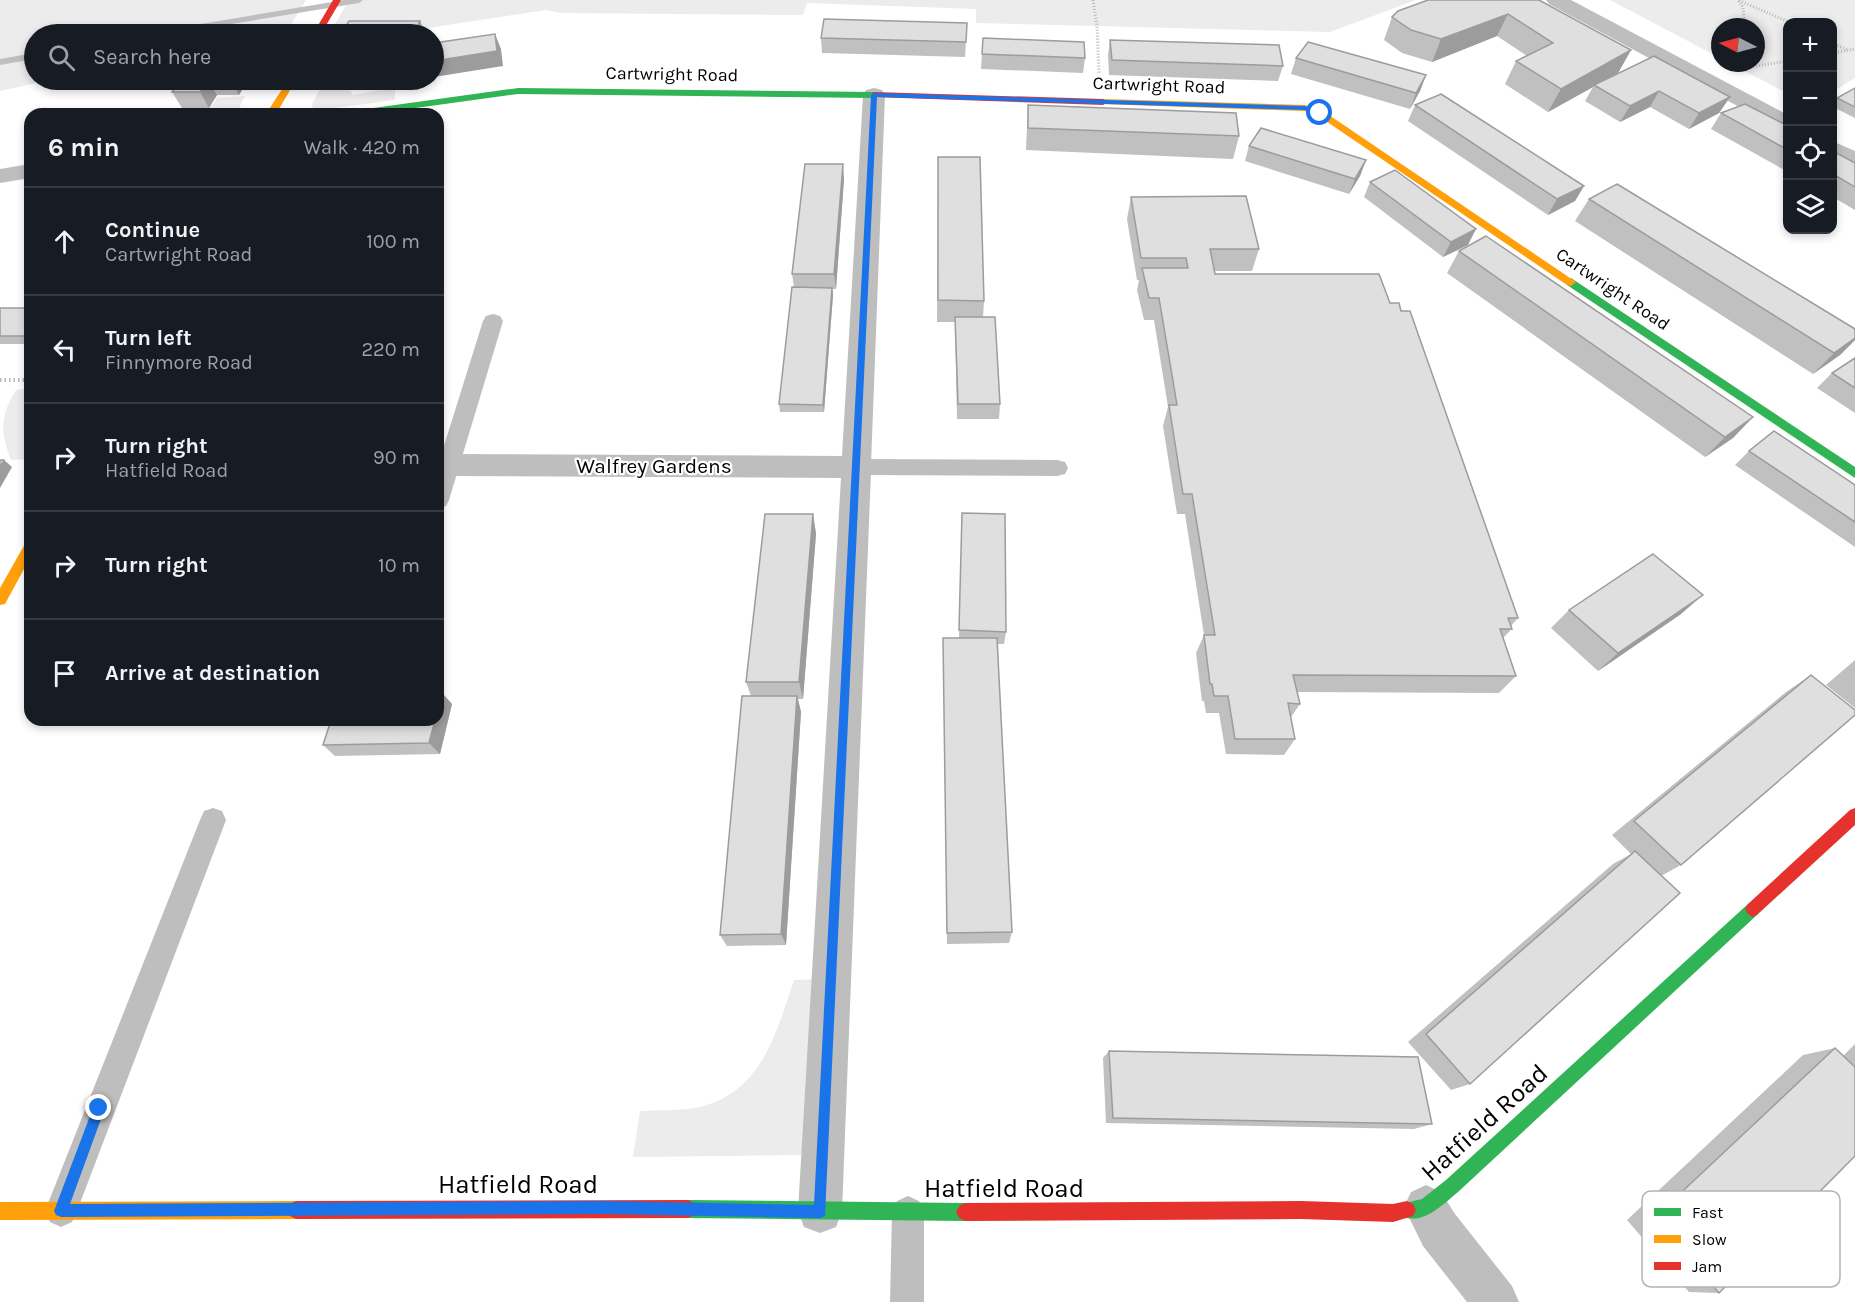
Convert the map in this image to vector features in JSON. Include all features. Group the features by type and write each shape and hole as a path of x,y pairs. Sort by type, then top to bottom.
{"street":[{"path":"323,24 337,0"},
{"path":"1556,0 1783,121"},
{"path":"275,108 286,90"},
{"name":"Cartwright Road","path":"395,108 518,91 874,95 1100,100 1305,108 1320,113 1855,473"},
{"path":"820,1211 858,467 874,95"},
{"path":"1837,150 1855,160"},
{"path":"0,176 24,172"},
{"name":"Walfrey Gardens","path":"449,465 858,467"},
{"path":"0,600 24,557"},
{"name":"Hatfield Road","path":"0,1211 602,1208 908,1212 1301,1210 1393,1213 1426,1207 1452,1186 1855,815"},
{"path":"1426,1207 1439,1230 1496,1302"}],"lane":[{"path":"444,481 493,321"},
{"path":"858,467 1057,468"},
{"path":"61,1211 213,820"},
{"path":"907,1302 908,1212"}],"path":[{"path":"1093,0 1097,26 1100,100"},
{"path":"1744,18 1743,7 1738,0 1783,19"},
{"path":"1837,45 1849,50"},
{"path":"1837,52 1855,49"},
{"path":"1765,65 1783,62"},
{"path":"0,380 24,380"}],"shaded area":[{"path":"0,0 306,0 291,24 24,24 24,86 0,91"},
{"path":"349,0 1416,0 1330,32 976,23 976,9 807,3 803,15 561,13 546,10 444,26 335,24"},
{"path":"1610,0 1855,0 1855,78 1837,89 1837,18 1783,18 1783,91 1746,72 1765,72 1765,18 1711,18 1711,53"},
{"path":"320,90 350,90 353,95 379,90 395,90 395,100 335,108 313,108 312,104"},
{"path":"245,96 239,108 210,108 217,98"},
{"path":"24,389 24,459 11,460 3,424 7,408 16,390"},
{"path":"825,979 813,1147 800,1155 633,1157 640,1111 700,1107 721,1099 738,1088 764,1058 773,1040 794,980"}],"building":[{"path":"1428,0 1539,0 1631,50 1561,89 1516,61 1553,43 1508,14 1441,39 1411,30 1392,17 1398,11"},
{"path":"824,19 967,23 966,42 821,38"},
{"path":"349,21 420,21 418,24 347,24"},
{"path":"495,34 497,51 444,59 444,42"},
{"path":"983,38 1084,42 1085,58 982,54"},
{"path":"1110,40 1279,45 1283,66 1112,60"},
{"path":"1308,42 1426,75 1416,93 1296,58"},
{"path":"1654,56 1730,97 1699,113 1659,91 1630,106 1594,85"},
{"path":"1855,88 1855,107 1837,98"},
{"path":"174,90 201,90 200,92 172,92"},
{"path":"1441,94 1584,186 1557,199 1415,105"},
{"path":"1745,104 1783,123 1783,147 1721,113"},
{"path":"1028,105 1236,113 1239,136 1028,128"},
{"path":"1261,128 1366,160 1355,179 1249,146"},
{"path":"1837,153 1855,163 1855,187 1837,176"},
{"path":"938,157 980,157 984,301 938,300"},
{"path":"805,164 843,164 834,274 792,274"},
{"path":"1395,170 1476,229 1451,242 1370,182"},
{"path":"1617,184 1855,329 1855,338 1834,353 1589,199"},
{"path":"1246,196 1259,249 1210,249 1215,274 1379,274 1390,303 1399,303 1401,311 1410,311 1518,618 1508,618 1512,629 1500,629 1516,676 1293,675 1300,704 1288,703 1295,739 1235,739 1228,696 1214,696 1212,684 1210,684 1204,635 1215,635 1192,494 1183,494 1169,405 1177,405 1159,298 1149,298 1142,268 1188,268 1186,258 1141,258 1131,197"},
{"path":"1486,236 1753,417 1725,437 1459,251"},
{"path":"792,287 832,288 823,405 779,404"},
{"path":"0,308 24,308 24,336 0,336"},
{"path":"955,317 995,317 1000,404 958,404"},
{"path":"1855,358 1855,388 1832,373"},
{"path":"1774,431 1855,485 1855,522 1749,451"},
{"path":"962,513 1005,514 1006,632 959,630"},
{"path":"765,514 813,514 799,682 746,682"},
{"path":"1653,554 1703,595 1618,653 1569,610"},
{"path":"943,638 997,638 1012,932 947,933"},
{"path":"1811,675 1855,710 1855,715 1681,865 1634,821"},
{"path":"742,696 797,696 781,934 720,935"},
{"path":"329,726 433,726 429,743 323,745"},
{"path":"1635,851 1680,893 1470,1084 1426,1034"},
{"path":"1835,1048 1855,1067 1855,1156 1820,1191 1683,1191"},
{"path":"1109,1051 1418,1057 1432,1124 1113,1118"},
{"path":"1714,1287 1725,1287 1719,1293"}],"waterway":[{"path":"218,24 359,0"},
{"path":"0,62 24,58"}],"traffic: fast":[{"path":"395,108 518,91 875,95"},
{"path":"1571,282 1855,473"},
{"path":"1407,1210 1426,1207 1452,1186 1753,909"},
{"path":"688,1209 965,1212"}],"traffic: slow":[{"path":"275,108 286,90"},
{"path":"1103,102 1305,108 1320,113 1571,282"},
{"path":"0,600 24,557"},
{"path":"0,1211 296,1210"}],"traffic: jam":[{"path":"323,24 337,0"},
{"path":"875,95 1103,102"},
{"path":"1753,909 1855,815"},
{"path":"296,1210 688,1209"},
{"path":"965,1212 1301,1210 1393,1213 1407,1210"}],"route":[{"path":"99,1108 61,1211 602,1208 820,1211 858,467 874,95 1100,100 1305,108 1320,113"}]}
